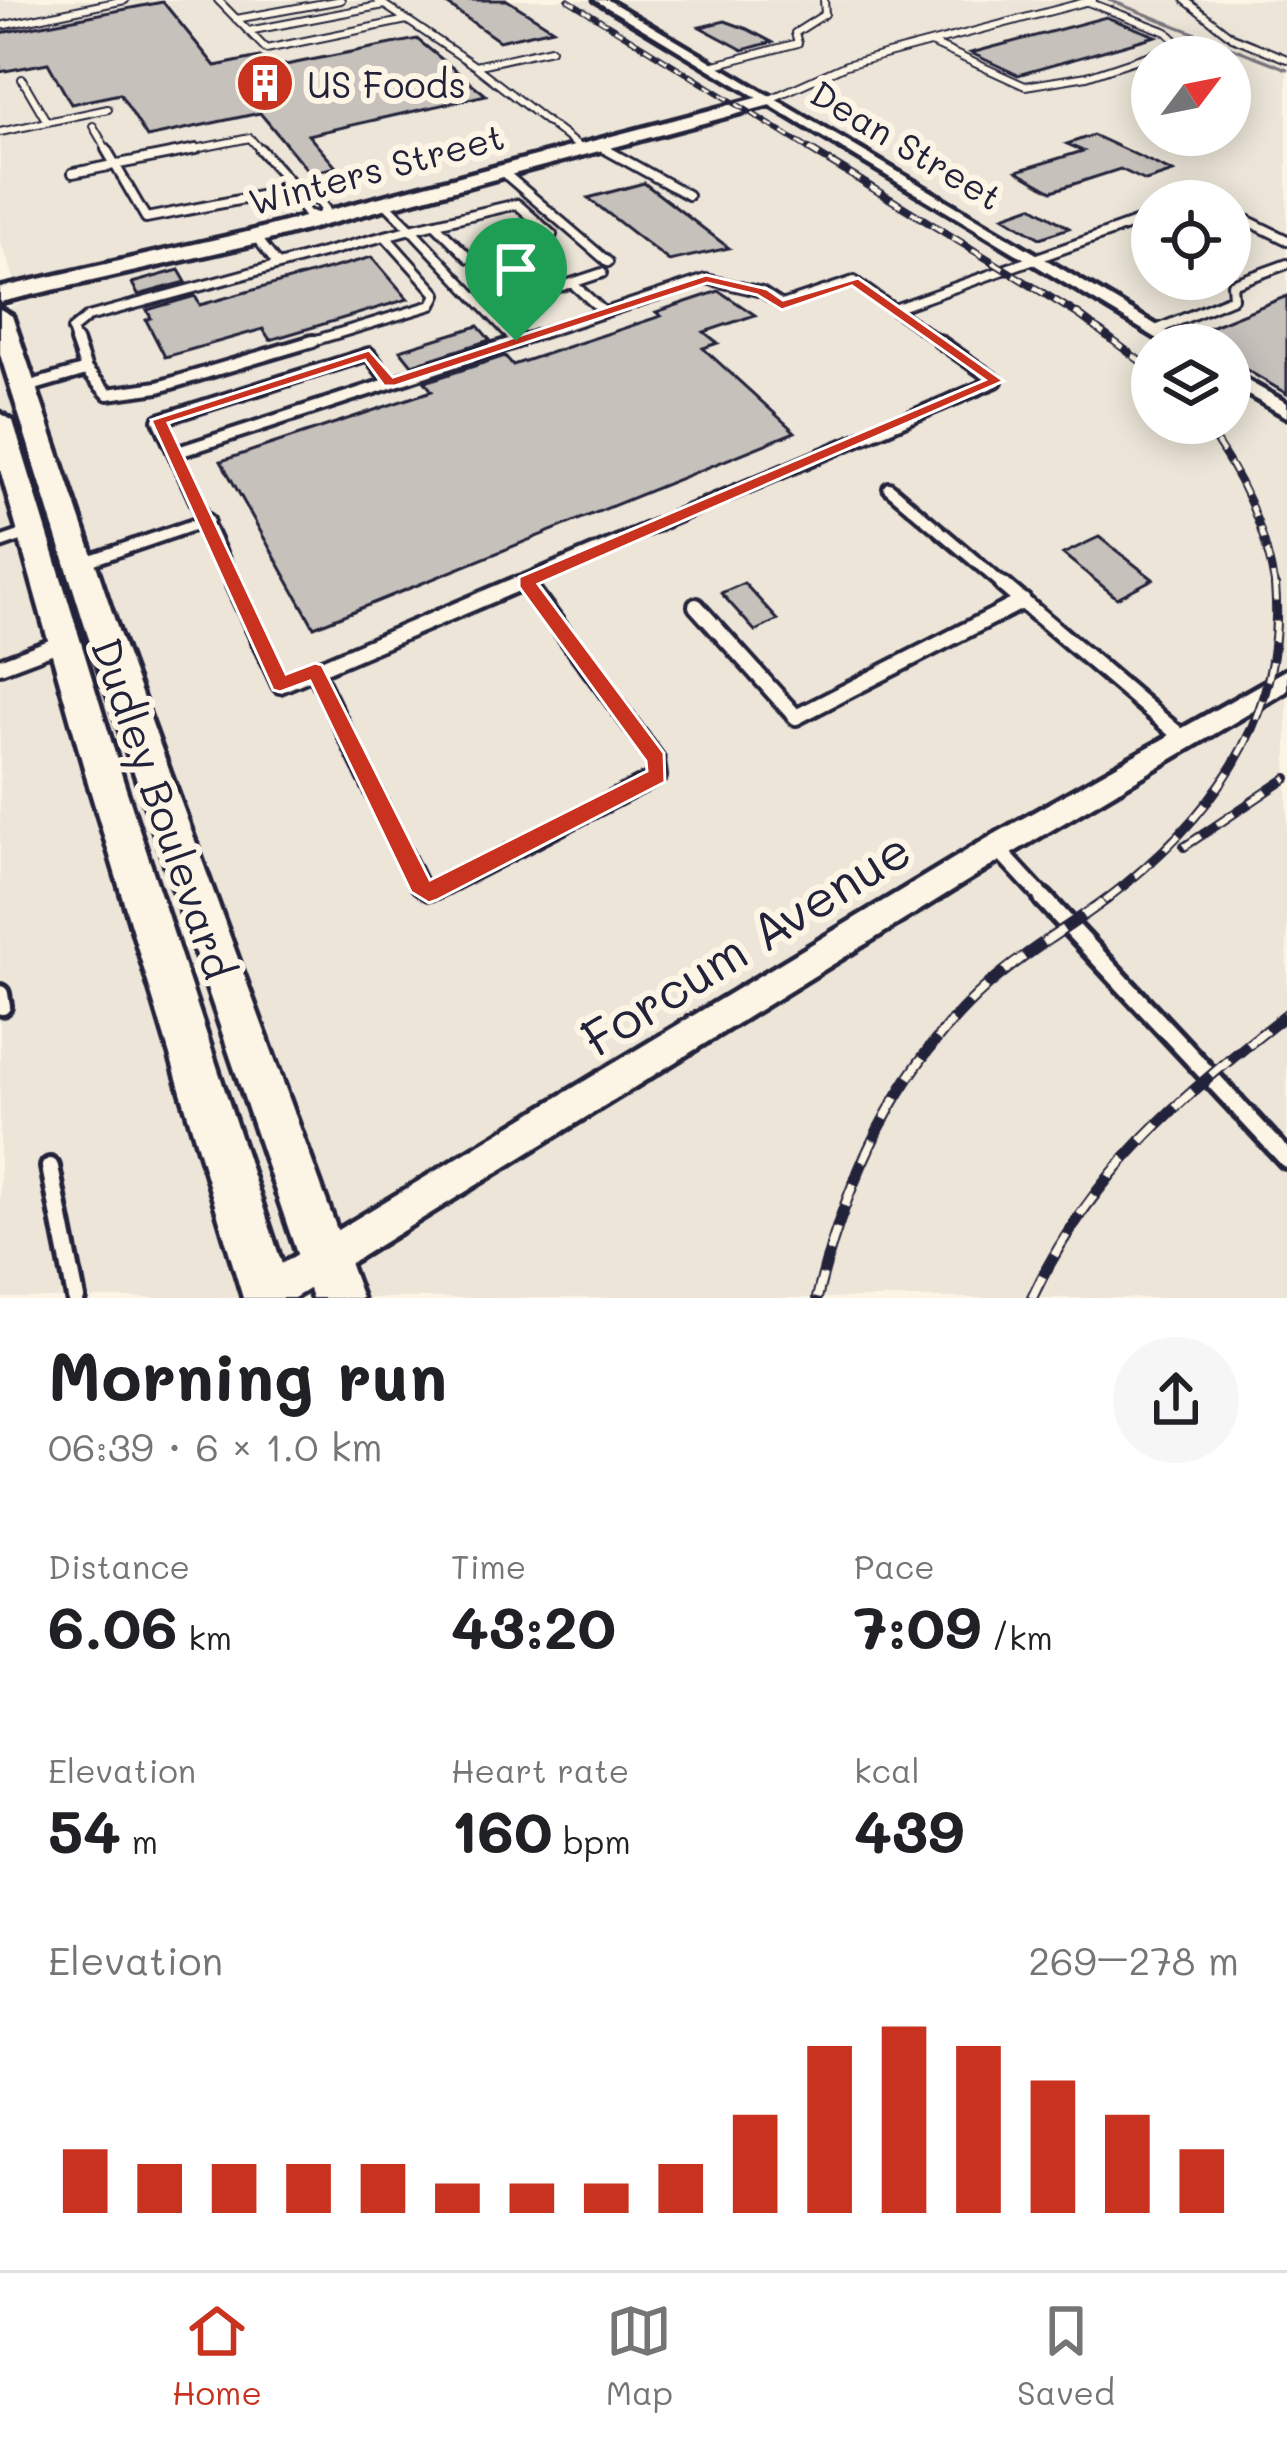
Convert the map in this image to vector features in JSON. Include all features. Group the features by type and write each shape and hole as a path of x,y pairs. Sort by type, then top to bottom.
{"main road":[{"name":"Winters Street","path":"0,295 256,236 768,100"},
{"name":"Dudley Boulevard","path":"0,316 81,564 330,1279"},
{"name":"Dudley Boulevard","path":"0,421 16,537 64,642 264,1297"}],"street":[{"name":"Dean Street","path":"600,0 1146,324"},
{"path":"1251,390 1287,411"},
{"name":"Forcum Avenue","path":"264,1297 330,1279 996,848 1287,680"}],"lane":[{"path":"0,26 125,0"},
{"path":"220,0 266,49 406,20"},
{"path":"236,20 341,0"},
{"path":"711,66 799,43 795,32 824,14 824,0"},
{"path":"1185,0 1232,38 1287,59"},
{"path":"768,100 846,65 1091,1 1167,32 1180,45 1087,76 1025,86 931,43"},
{"path":"248,32 381,2 592,148 688,195"},
{"path":"475,66 551,49"},
{"path":"22,79 47,122"},
{"path":"0,132 108,110"},
{"path":"94,126 146,218 299,193"},
{"path":"74,173 250,138 299,193 307,214 322,217"},
{"path":"503,172 608,262"},
{"path":"386,202 516,341"},
{"path":"385,236 437,294 432,305 158,387 108,394 86,370 72,330 88,317 278,265 385,236 411,229 517,204 552,235 476,260 436,225"},
{"path":"1251,222 1287,240"},
{"path":"894,309 1131,224"},
{"path":"256,236 278,265"},
{"path":"1170,324 1233,298 1232,284 1287,264"},
{"path":"508,303 602,273"},
{"path":"175,453 390,383 516,341 604,313 706,279 762,292 782,305 854,280 996,381 280,685 159,420 369,354 390,383"},
{"path":"572,283 604,313"},
{"path":"24,388 86,370"},
{"path":"889,488 1184,739"},
{"path":"81,564 208,520"},
{"path":"315,671 419,885 429,892 437,890 658,776 656,759 526,582"},
{"path":"696,606 796,717 1022,601"},
{"path":"0,666 64,642"},
{"path":"996,848 1287,1159"},
{"path":"50,1167 76,1298"}],"shaded area":[{"path":"0,0 1287,0 1287,1298 0,1298 0,310 24,303 0,241"}],"building":[{"path":"441,0 507,0 553,29 499,41"},
{"name":"US Foods","path":"163,2 215,66 260,57 270,68 417,39 486,95 308,135 336,167 310,173 260,113 147,137 120,94 71,104 48,63 0,72 0,33"},
{"path":"1106,17 1156,36 1131,36 1131,43 1018,75 971,53"},
{"path":"725,21 772,42 743,50 700,27"},
{"path":"1093,135 1173,172 1144,180 1120,169 1052,191 1017,171 1083,151 1067,144"},
{"path":"644,183 729,248 669,261 588,198"},
{"path":"1032,206 1069,228 1040,238 1003,216"},
{"path":"372,257 408,299 270,340 263,329 165,357 146,320 151,318 147,310 195,296 200,305"},
{"path":"179,270 186,282 138,295 132,283"},
{"path":"719,291 755,315 704,332 718,343 703,348 795,432 314,627 221,461 432,391 425,382 505,356 513,365 661,316 656,312"},
{"path":"1287,296 1287,394 1251,373 1251,324 1217,324"},
{"path":"478,326 490,340 412,365 400,350"},
{"path":"1099,537 1153,579 1117,598 1063,554"},
{"path":"744,583 778,620 755,631 721,593"}],"waterway":[{"path":"1109,0 1287,69"}],"railway":[{"path":"568,0 814,152"},
{"path":"809,149 1079,315 1131,354"},
{"path":"1217,444 1250,501 1275,588"},
{"path":"1106,900 1176,838 1233,765 1268,681 1275,588"},
{"path":"1184,847 1287,778"},
{"path":"817,1298 859,1169 901,1089 927,1052 988,985 1106,900"},
{"path":"1032,1298 1082,1212 1142,1140 1210,1076 1287,1014"}],"place":[{"name":"US Foods","path":"265,83"}],"route":[{"path":"706,279 762,292 782,305 854,280 996,381 526,582 656,759 658,776 429,892 419,885 315,671 280,685 159,420 369,354 390,383 516,341 706,279"}]}
